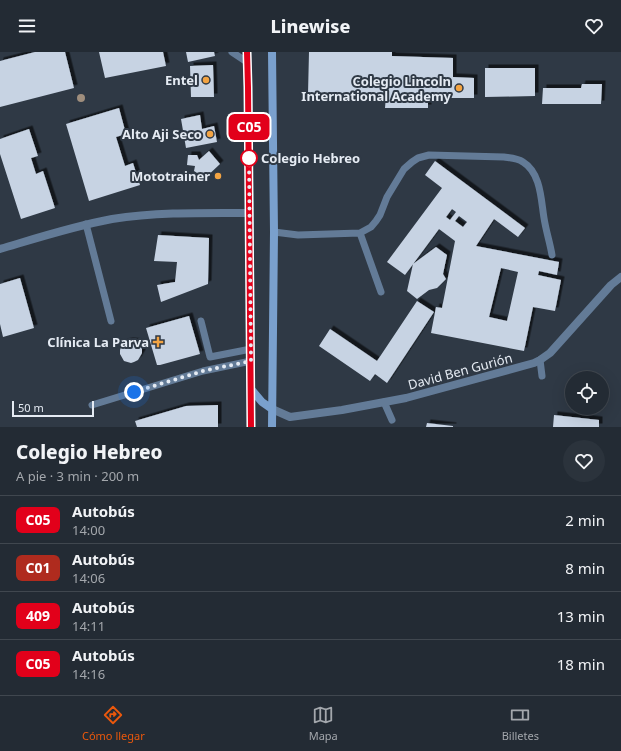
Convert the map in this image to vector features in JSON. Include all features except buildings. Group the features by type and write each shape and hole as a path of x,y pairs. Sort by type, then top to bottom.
{"main road":[{"path":"247,52 251,427"},
{"path":"272,52 274,232 272,427"},
{"path":"251,388 262,402 272,409"}],"street":[{"path":"0,249 86,224 114,219 169,213 249,213"},
{"name":"David Ben Gurión","path":"272,409 290,417 342,410 428,392 527,365 540,360 550,353 621,277"}],"lane":[{"path":"232,52 247,62"},
{"path":"274,232 298,235 360,233 371,227 376,222 387,197 404,169 418,158 429,155 513,158 523,162 534,174 540,192 552,255"},
{"path":"86,224 111,321"},
{"path":"360,233 380,292"},
{"path":"201,320 210,357 251,350"},
{"path":"540,360 542,376"},
{"path":"92,405 203,371 251,361"},
{"path":"384,402 392,420"}],"bus line":[{"name":"C05","path":"247,52 251,427"}],"place":[{"name":"Entel","path":"206,80"},
{"name":"Colegio Lincoln International Academy","path":"459,88"},
{"name":"Alto Aji Seco","path":"210,134"},
{"name":"Colegio Hebreo","path":"249,158"},
{"name":"Mototrainer","path":"218,176"},
{"name":"Clínica La Parva","path":"158,342"}],"route":[{"path":"134,392 203,371 251,361 249,158"}]}
